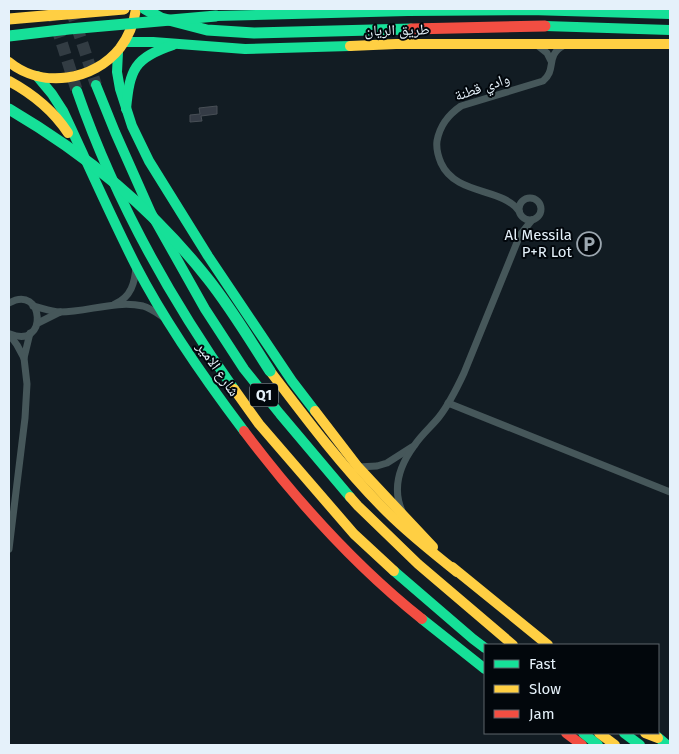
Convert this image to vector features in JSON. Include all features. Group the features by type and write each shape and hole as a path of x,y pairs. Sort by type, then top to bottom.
{"main road":[{"path":"9,19 124,9"},
{"path":"9,62 24,72 37,76 59,79 81,75 101,66 118,52 134,24 136,9"},
{"path":"145,9 161,18 207,30 254,33 544,26 670,30"},
{"name":"طريق الريان","path":"9,36 216,16 408,10 521,10 670,14"},
{"name":"طريق الريان","path":"125,42 182,43 245,49 387,44 670,44"},
{"path":"126,109 128,85 135,65 142,58 153,52 182,43"},
{"path":"118,52 120,89 132,126 149,162 208,256 292,381 358,467 457,572"},
{"name":"شارع الامير","path":"37,76 63,111 136,266 166,319 214,391 274,471 353,559 395,598 484,668"},
{"path":"9,81 27,91 48,107 63,126 94,177"},
{"name":"شارع الامير","path":"96,85 151,214 205,309 244,369 358,506 418,564 512,644"},
{"name":"شارع الامير","path":"77,91 105,164 159,272 216,363 259,424 354,534 402,578 484,647"},
{"path":"9,109 65,143 121,187 150,214 209,280 270,371 352,475 418,541 547,644"},
{"path":"567,734 582,745"},
{"path":"585,734 598,745"},
{"path":"600,734 615,745"},
{"path":"625,734 640,745"},
{"path":"655,735 668,745"}],"street":[{"path":"537,44 547,53 551,61"},
{"name":"وادي قطنة","path":"520,213 514,205 507,201 457,182 450,177 438,157 438,133 443,122 460,106 543,81 550,74 551,61 555,52 566,44"},
{"path":"404,516 397,486 402,466 414,445 448,403 464,373 520,235 522,225 519,208 522,201 532,198 540,205 540,214 532,220 520,235"},
{"name":"وادي قطنة","path":"507,201 522,201"},
{"path":"520,213 527,220 532,220"},
{"path":"113,305 126,297 130,291 135,277 136,266"},
{"path":"9,304 16,300 28,302 37,311 38,317 38,323 30,334 16,336 9,333"},
{"path":"33,306 61,312 113,305 143,306 155,311 166,319"},
{"path":"38,323 61,312"},
{"path":"9,333 18,345 24,358 27,384 25,418 9,548"},
{"path":"24,358 30,334"},
{"path":"448,403 670,492"},
{"path":"358,467 377,466 387,463 414,445"}],"building":[{"path":"217,106 217,114 201,116 202,121 190,122 190,115 200,114 199,108"}],"tunnel":[{"path":"51,9 77,91"},
{"path":"71,9 96,85"}],"traffic: fast":[{"path":"145,9 161,18 207,30 254,33 411,29"},
{"path":"216,16 530,10 670,14"},
{"path":"9,36 216,16"},
{"path":"545,26 670,30"},
{"path":"125,42 153,42 245,49 350,46"},
{"path":"126,109 132,75 136,67 150,55 173,45"},
{"path":"118,52 117,72 120,89 132,126 149,161 208,256 292,381 315,411"},
{"path":"37,76 63,111 126,247 160,309 200,371 244,431"},
{"path":"96,85 151,213 205,309 244,369 350,497"},
{"path":"77,91 108,170 145,246 187,319 234,389"},
{"path":"9,109 91,164 141,206 164,229 208,279 270,371"},
{"path":"394,571 484,647"},
{"path":"422,619 484,668"},
{"path":"584,734 598,745"},
{"path":"625,734 640,745"},
{"path":"654,734 667,745"}],"traffic: slow":[{"path":"9,19 124,9"},
{"path":"9,62 22,71 37,76 67,78 82,74 96,68 120,48 131,29 136,9"},
{"path":"350,46 396,44 670,44"},
{"path":"9,81 42,103 68,133"},
{"path":"270,371 326,444 371,496 404,528 457,572"},
{"path":"234,389 259,424 354,534 394,571"},
{"path":"315,411 358,467 433,547"},
{"path":"350,497 418,564 512,644"},
{"path":"452,567 547,644"},
{"path":"600,734 615,745"},
{"path":"648,734 658,738"}],"traffic: jam":[{"path":"411,29 545,26"},
{"path":"244,431 284,482 327,531 373,577 422,619"},
{"path":"567,734 582,745"}],"place":[{"name":"Al Messila P+R Lot","path":"589,244"}]}
